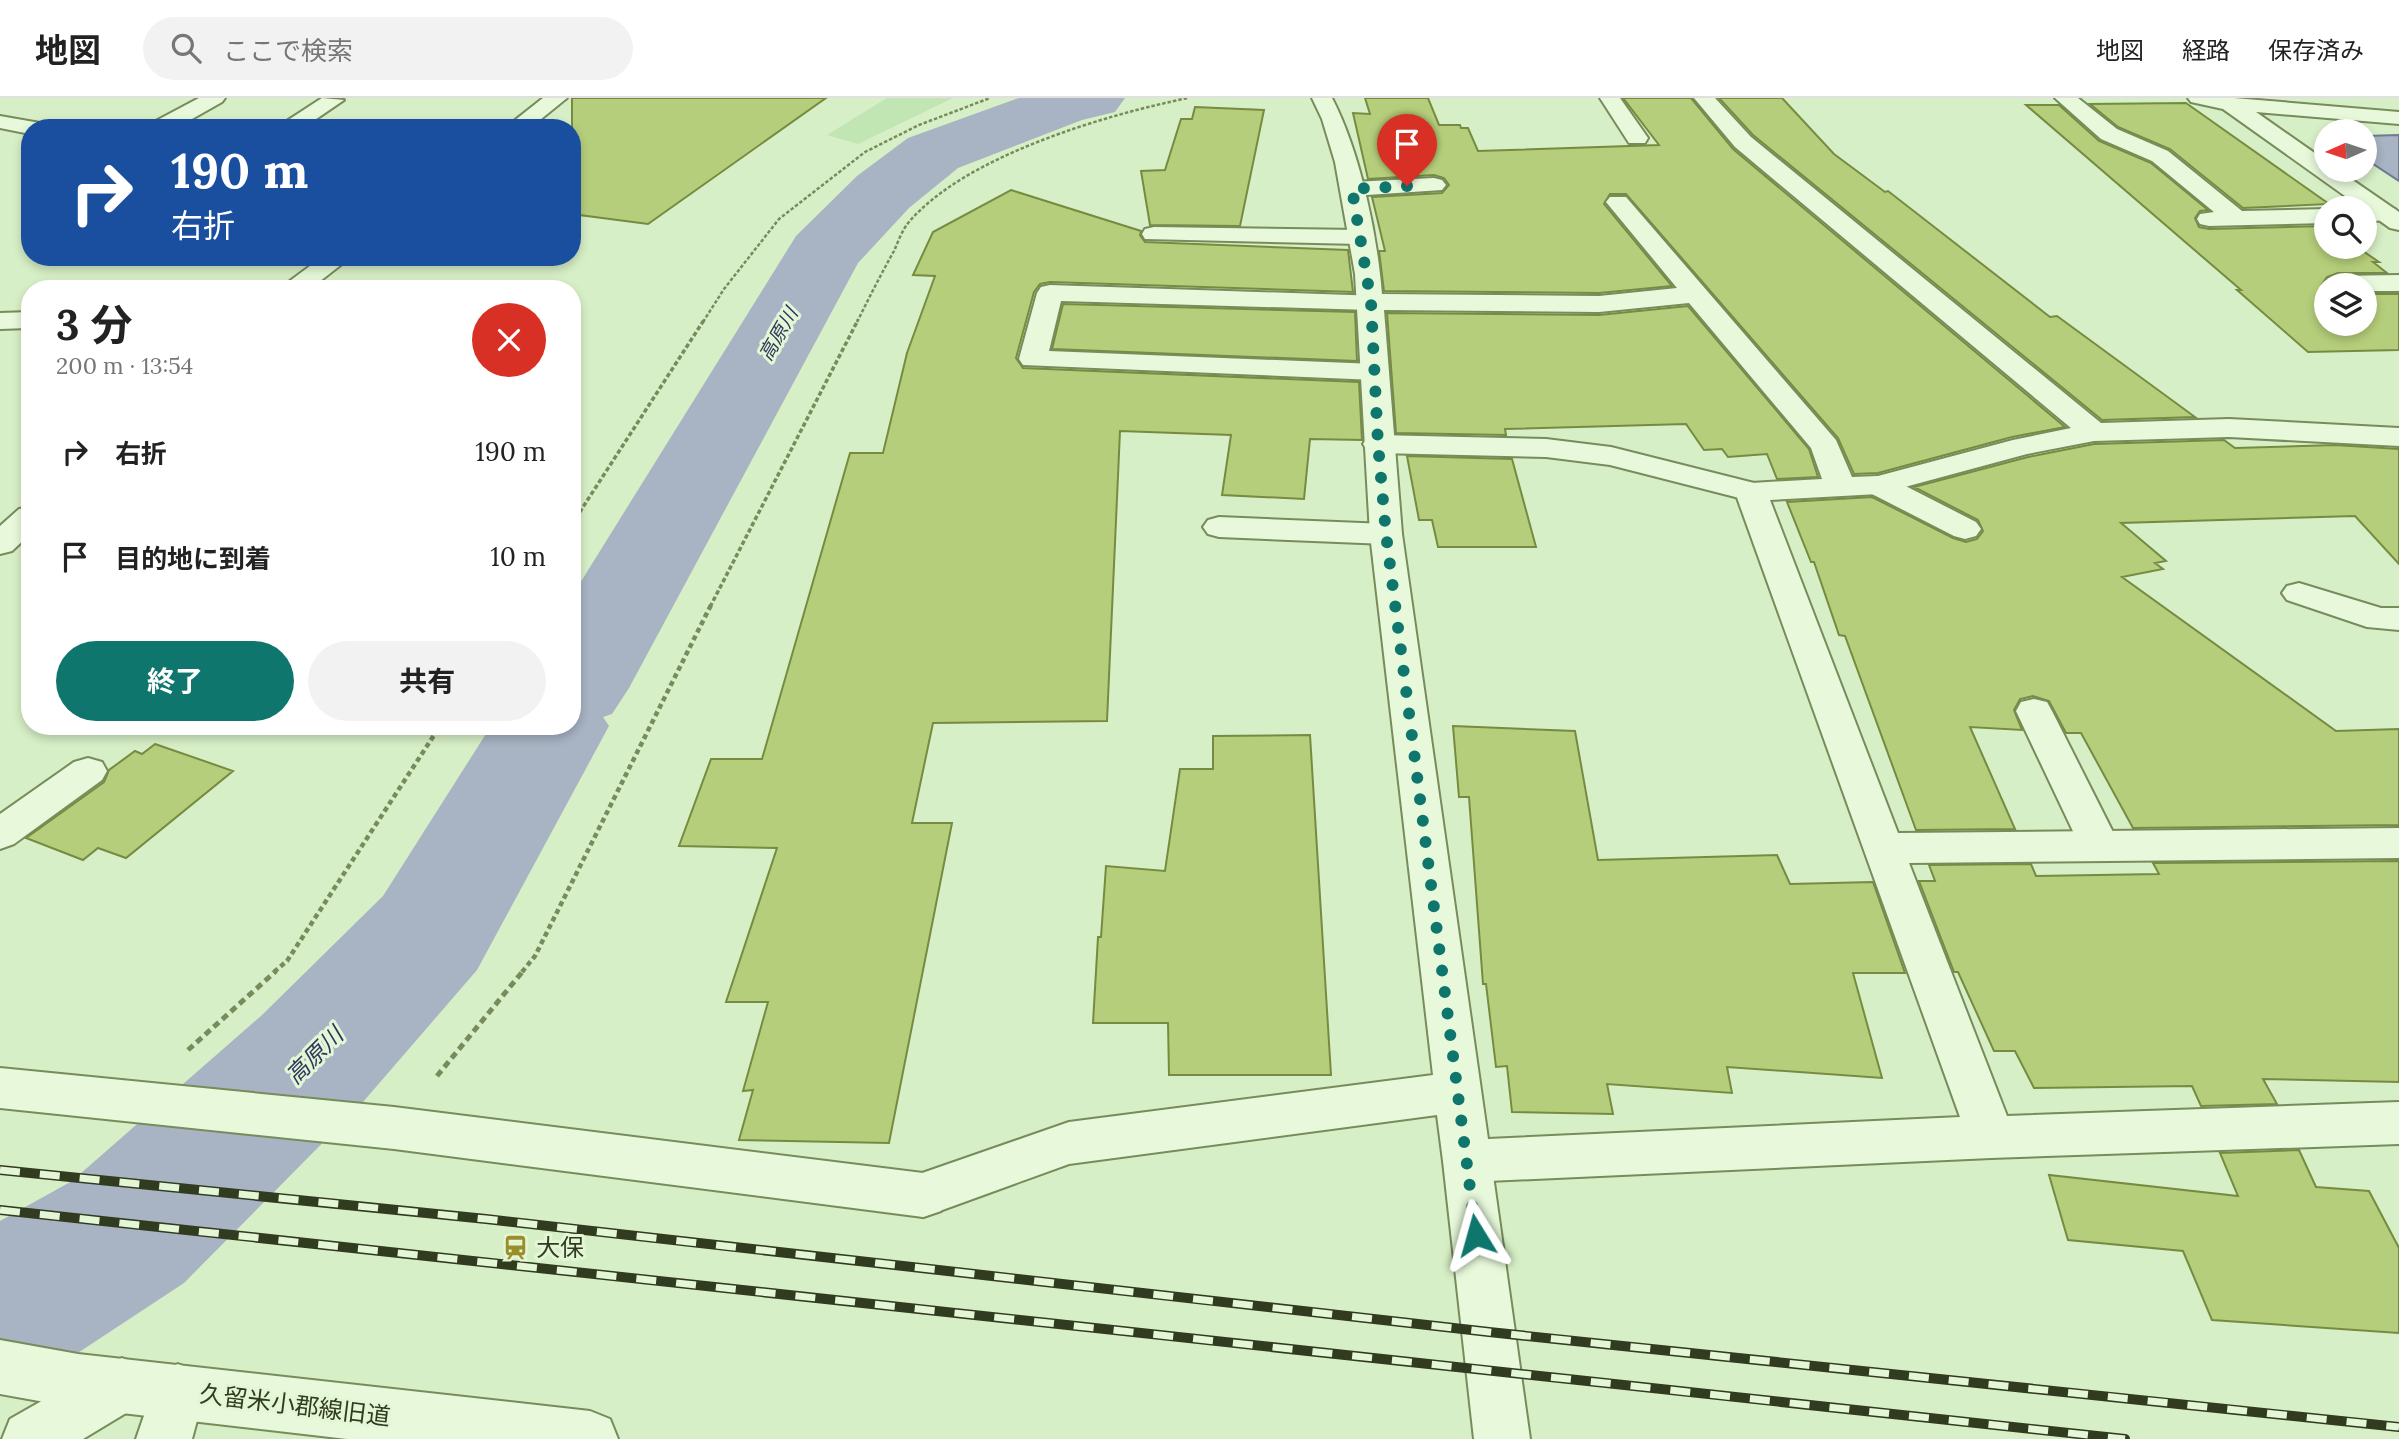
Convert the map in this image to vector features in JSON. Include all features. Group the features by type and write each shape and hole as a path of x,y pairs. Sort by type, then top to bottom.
{"street":[{"path":"176,119 215,98"},
{"path":"528,119 557,98"},
{"path":"1322,98 1335,122 1350,167 1371,302 1378,444 1386,534 1502,1439"},
{"path":"1610,98 1637,138"},
{"path":"1704,98 1743,142 2094,432"},
{"path":"2065,98 2109,134 2160,156 2236,218"},
{"path":"2198,98 2230,104 2399,118"},
{"path":"302,119 334,100"},
{"path":"2230,104 2383,218"},
{"path":"0,122 21,126"},
{"path":"1352,189 1434,184"},
{"path":"1618,202 1825,446 1840,486"},
{"path":"2209,219 2314,216"},
{"path":"1154,234 1359,237"},
{"path":"305,280 326,266"},
{"path":"2377,283 2399,283"},
{"path":"1375,372 1033,359 1050,293 1371,302 1599,303 1696,294"},
{"path":"0,321 21,320"},
{"path":"1378,444 1546,448 1611,456 1751,492 1879,485 2024,446 2094,432 2229,428 2399,437"},
{"path":"1879,485 1965,528"},
{"path":"1751,492 1991,1137"},
{"path":"0,544 21,524"},
{"path":"1219,527 1386,534"},
{"path":"2299,593 2379,619 2399,619"},
{"path":"2034,711 2100,846"},
{"path":"0,834 88,771"},
{"path":"1883,848 2399,843"},
{"path":"0,1088 394,1128 923,1195 1069,1143 1457,1092"},
{"path":"1467,1161 1991,1137 2399,1123"},
{"name":"久留米小郡線旧道","path":"0,1367 100,1383 171,1415 590,1439"},
{"path":"30,1439 100,1383"}],"path":[{"path":"581,510 724,289 779,219 865,152 919,125 990,98"},
{"path":"394,1128 535,956 740,548 908,223 947,190 997,160 1102,117 1188,98"},
{"path":"179,1058 287,961 434,735"}],"green space":[{"path":"887,98 953,98 858,144 827,135"}],"water":[{"path":"2399,135 2399,181 2377,167 2377,136"}],"building":[{"path":"572,98 826,98 648,224 581,215 581,119 572,119"},
{"path":"1365,98 1428,98 1439,125 1460,125 1461,128 1468,128 1478,151 1659,145 1623,98 1691,98 1733,149 2065,427 2012,437 1878,473 1854,474 1838,438 1626,194 1610,194 1604,204 1672,286 1599,293 1384,291 1379,251 1385,251 1372,197 1442,193 1449,185 1444,178 1434,175 1368,179 1353,113 1370,114"},
{"path":"1719,98 1782,98 1834,154 1885,192 1888,191 2050,317 2057,316 2195,417 2102,420 1753,135"},
{"path":"2186,103 2318,196 2314,196 2314,205 2243,208 2170,149 2118,127 2090,104"},
{"path":"2026,105 2059,105 2099,141 2151,163 2208,210 2200,211 2195,218 2199,227 2314,226 2314,259 2375,259 2379,262 2373,262 2387,273 2314,273 2314,336 2377,336 2377,294 2399,294 2399,350 2308,352 2237,290 2241,290"},
{"path":"1195,107 1264,110 1240,226 1150,225 1141,171 1165,170 1181,119 1192,119"},
{"path":"1011,190 1141,231 1140,235 1145,242 1348,250 1353,292 1050,282 1040,284 1034,292 1016,358 1023,368 1359,382 1362,440 1310,439 1304,499 1222,495 1231,435 1120,431 1107,721 933,723 912,823 952,823 889,1143 739,1140 753,1090 743,1091 768,1002 726,1002 777,848 679,846 711,759 762,759 850,453 883,453 907,353 935,276 913,275 933,232"},
{"path":"1063,304 1355,312 1357,361 1052,349"},
{"path":"1688,306 1809,449 1818,477 1777,479 1767,454 1728,457 1722,449 1704,450 1686,424 1505,429 1506,435 1396,433 1387,313 1599,315"},
{"path":"2224,440 2235,448 2335,445 2399,449 2399,564 2355,516 2121,523 2166,561 2155,563 2163,569 2122,577 2336,731 2399,729 2399,825 2133,828 2081,733 2066,733 2049,701 2033,696 2020,699 2014,710 2022,730 1970,727 2015,829 1916,830 1845,636 1839,635 1814,562 1811,562 1787,502 1872,497 1966,542 1977,539 1983,531 1978,520 1914,487 2028,457 2094,444"},
{"path":"1407,456 1512,459 1536,547 1438,547 1432,520 1419,520"},
{"path":"1453,726 1575,731 1598,860 1777,855 1790,884 1873,882 1905,973 1853,973 1882,1078 1727,1067 1732,1093 1607,1084 1613,1114 1512,1112 1507,1066 1496,1067 1486,984 1483,984 1469,797 1459,797"},
{"path":"1310,735 1331,1075 1169,1075 1168,1023 1093,1023 1098,937 1101,937 1106,866 1165,871 1180,769 1213,769 1213,736"},
{"path":"155,744 233,771 126,858 98,848 83,860 26,838 104,782 109,770 135,751 142,754"},
{"path":"2399,861 2399,1082 2263,1079 2277,1104 2201,1106 2192,1086 2034,1088 2015,1051 1994,1051 1958,972 1954,972 1919,881 1935,881 1929,865 2031,864 2036,876 2159,874 2153,863"},
{"path":"2299,1150 2316,1187 2369,1191 2399,1248 2399,1333 2212,1320 2183,1251 2068,1240 2049,1175 2238,1196 2220,1153"}],"waterway":[{"name":"高原川","path":"581,672 824,253 883,192 933,153 1059,106 1092,98"},
{"name":"高原川","path":"0,1310 128,1232 312,1059 430,933 545,735"}],"railway":[{"path":"0,1170 486,1219 1489,1332 2399,1427"},
{"path":"0,1210 2125,1439"}],"place":[{"name":"大保","path":"516,1247"}],"route":[{"path":"1407,186 1352,189 1371,302 1378,444 1386,534 1476,1235"}]}
